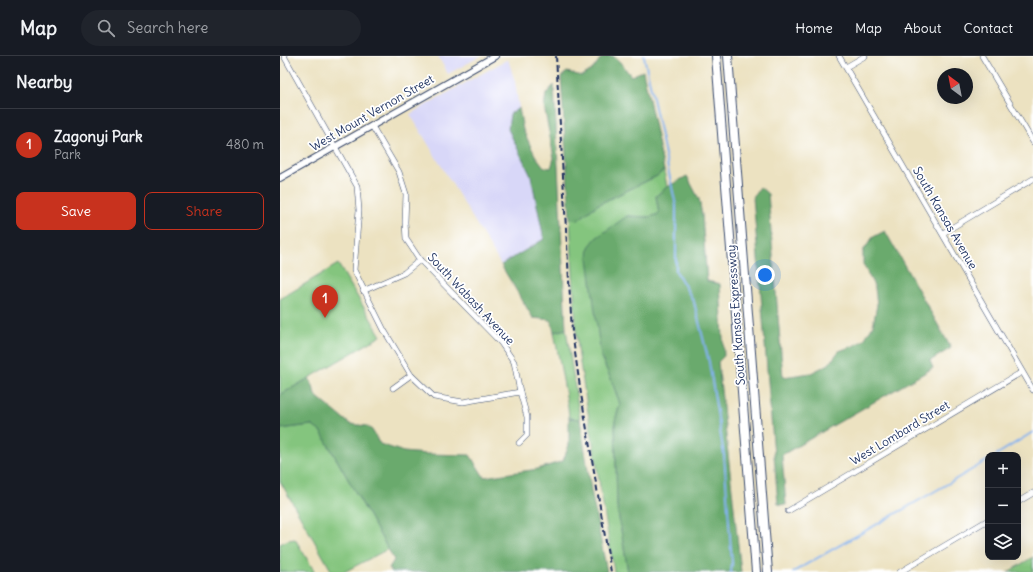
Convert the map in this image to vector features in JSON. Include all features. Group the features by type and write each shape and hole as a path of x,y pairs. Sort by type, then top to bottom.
{"main road":[{"name":"South Kansas Expressway","path":"716,56 756,572"},
{"name":"South Kansas Expressway","path":"728,56 768,572"}],"street":[{"name":"West Mount Vernon Street","path":"280,178 495,56"},
{"name":"South Kansas Avenue","path":"839,56 1033,390"},
{"path":"846,67 864,56"},
{"path":"982,56 1033,142"},
{"path":"287,57 357,186 359,210 354,270 363,291 384,330 411,375 434,397 463,402 520,392"},
{"name":"South Wabash Avenue","path":"372,126 399,172 406,194 406,239 420,260 501,343 514,362 527,417 527,435 519,443"},
{"path":"943,233 1033,179"},
{"path":"363,291 404,273 420,260"},
{"name":"West Lombard Street","path":"788,511 1022,372"},
{"path":"393,388 411,375"},
{"path":"1021,500 1033,493"},
{"path":"900,572 985,522"}],"shaded area":[{"path":"438,56 481,56 448,74"},
{"path":"508,59 515,82 519,108 510,114 523,159 531,176 544,239 501,265 410,114"}],"green space":[{"path":"607,56 613,56 631,76 643,71 664,170 657,176 597,205 578,220 570,218 561,77 567,72 582,76 593,69 600,59"},
{"path":"554,85 566,329 554,332 551,320 533,318 501,265 544,239 531,176 508,129 510,114 519,108 523,130 535,155 544,167 551,168 554,158 544,106 546,94"},
{"path":"664,170 667,187 656,196 659,214 649,217 627,216 601,357 620,404 615,421 617,506 628,572 614,572 579,357 570,218 578,220 597,205 657,176"},
{"path":"687,176 699,199 702,215 707,281 720,284 724,356 718,362 741,572 628,572 617,506 615,421 620,404 601,357 588,258 589,247 596,238 627,216 649,217 659,214 656,196 667,187"},
{"path":"760,187 768,194 783,377 811,373 829,364 839,351 864,340 873,325 877,305 875,288 863,264 863,251 873,237 885,231 951,348 930,361 933,368 782,455 786,505 778,504 753,197"},
{"path":"338,264 381,336 280,395 280,299"},
{"path":"566,329 580,419 569,418 554,332"},
{"path":"309,378 315,395 350,424 367,426 372,430 380,444 404,452 470,455 484,477 538,469 563,461 569,445 569,418 580,419 591,490 607,572 391,572 389,568 394,560 321,432 311,425 280,429 280,395"},
{"path":"312,425 321,432 388,549 344,572 332,572 280,481 280,429"},
{"path":"295,539 315,572 280,572 280,544 288,540"},
{"path":"1033,557 1033,572 1008,572"}],"waterway":[{"path":"644,56 676,206 676,271 694,302 709,362 724,455 732,563 731,572"},
{"path":"1001,452 1033,432"},
{"path":"793,572 985,462"}],"railway":[{"path":"556,56 572,332 611,572"}],"place":[{"name":"Zagonyi Park","path":"325,318"}]}
